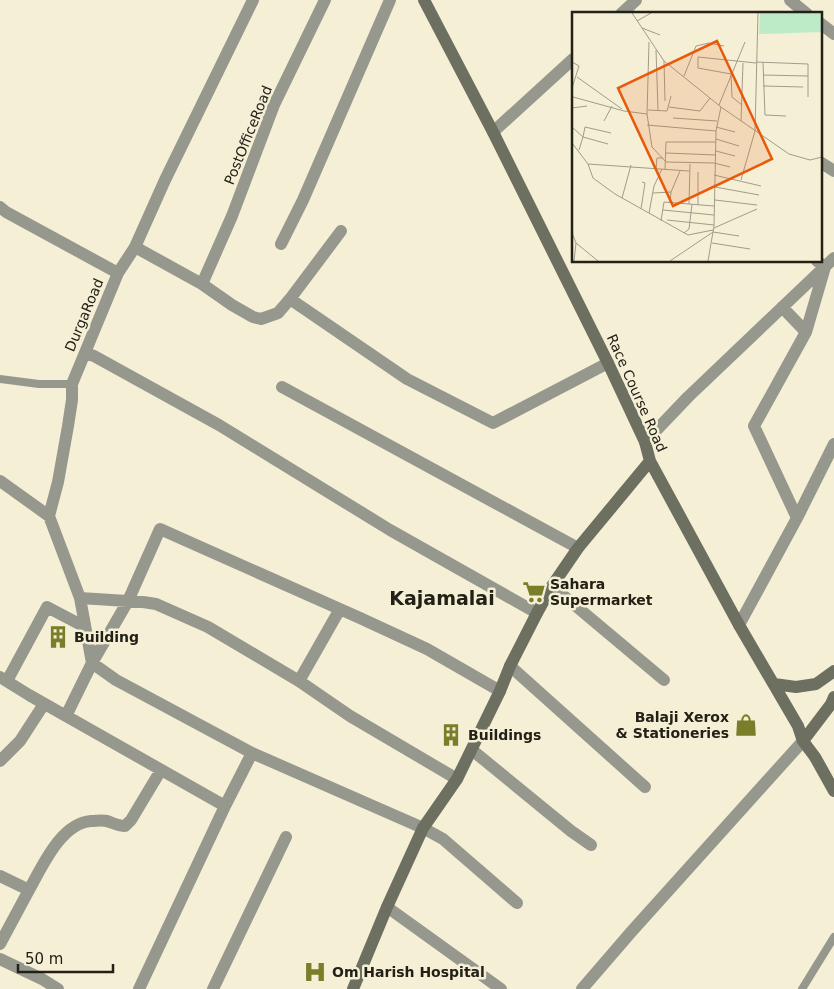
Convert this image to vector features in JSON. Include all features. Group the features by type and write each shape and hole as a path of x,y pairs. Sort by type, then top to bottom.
{"main road":[{"name":"Race Course Road","path":"424,0 493,132 608,363 645,442 650,461 739,625 798,726 803,741 815,757 834,792"},
{"path":"354,989 387,908 423,828 457,779 500,691 510,666 552,586 578,548 650,461"},
{"path":"774,684 796,687 816,684 834,671"},
{"path":"803,741 834,697"}],"street":[{"name":"DurgaRoad","path":"49,516 58,482 68,426 72,400 72,384 118,273 135,247 165,180 253,0"},
{"name":"PostOfficeRoad","path":"202,284 232,216 274,105 325,0"},
{"path":"282,244 390,0"},
{"path":"623,12 636,0"},
{"path":"790,0 805,12"},
{"path":"822,25 834,34"},
{"path":"493,132 572,60"},
{"path":"822,163 834,172"},
{"path":"0,208 118,273"},
{"path":"135,247 202,284 232,305 253,317 261,319 278,313 341,231"},
{"path":"645,442 825,262"},
{"path":"797,518 754,426 806,332 825,262"},
{"path":"290,299 407,379 493,423 608,363"},
{"path":"782,307 806,332"},
{"path":"85,353 94,356 219,425 390,530 537,613"},
{"path":"282,387 578,548"},
{"path":"739,625 797,518 834,444"},
{"path":"0,481 49,516 80,598 92,663 116,680 252,753 423,828 443,839 517,903"},
{"path":"66,716 92,663 128,601 160,529 427,649 500,691"},
{"path":"552,586 664,680"},
{"path":"80,598 156,604 208,627 300,681 350,716 457,779"},
{"path":"85,626 47,607 4,679 44,704 225,806"},
{"path":"300,681 340,609"},
{"path":"510,666 645,787"},
{"path":"0,762 20,741 44,704"},
{"path":"582,989 803,741"},
{"path":"472,750 572,832 591,845"},
{"path":"140,989 225,806 252,753"},
{"path":"0,944 54,845 69,830 88,821 106,821 118,826 125,826 132,820 161,770"},
{"path":"212,989 286,837"},
{"path":"0,876 29,890"},
{"path":"387,908 501,989"},
{"path":"0,959 42,979 58,989"}],"lane":[{"path":"0,379 39,384 72,384"},
{"path":"802,989 834,936"}],"place":[{"name":"Sahara Supermarket","path":"534,592"},
{"name":"Building","path":"58,637"},
{"name":"Balaji Xerox & Stationeries","path":"746,725"},
{"name":"Buildings","path":"451,735"},
{"name":"Om Harish Hospital","path":"315,972"}],"district":[{"name":"Kajamalai","path":"442,598"}]}
